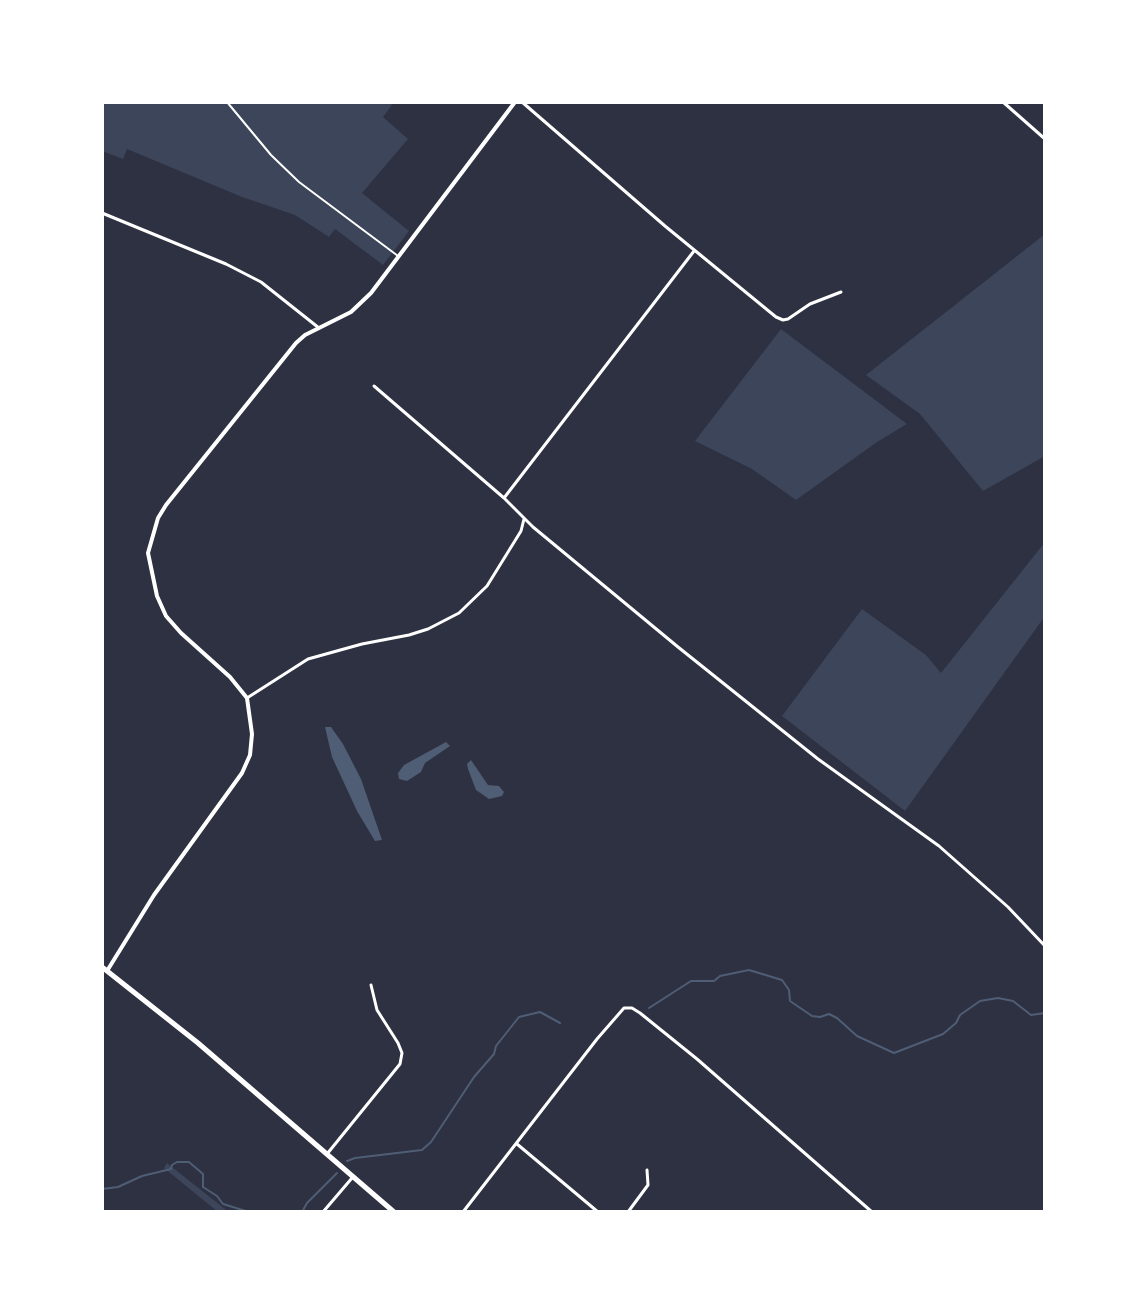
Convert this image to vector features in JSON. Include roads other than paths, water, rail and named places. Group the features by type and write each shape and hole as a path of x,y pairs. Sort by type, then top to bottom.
{"main road":[{"path":"105,969 198,1043 394,1212"}],"street":[{"path":"105,969 242,773 250,755 252,734 247,698 230,677 166,616 157,596 148,553 153,529 166,505 287,353 305,335 351,312 377,286 515,102"},
{"path":"522,102 694,251 783,320 816,301 841,292"},
{"path":"1003,102 1045,139"},
{"path":"102,213 226,264 282,297 319,328"},
{"path":"504,498 694,251"},
{"path":"374,386 504,498 524,519 792,739 939,846 1008,907 1045,946"},
{"path":"247,698 308,659 350,646 409,635 459,613 487,586 521,531 524,519"},
{"path":"327,1154 400,1064 402,1053 377,1010 371,985"},
{"path":"463,1212 603,1031 624,1008 632,1008 697,1059 872,1212"},
{"path":"517,1144 598,1212"},
{"path":"628,1212 648,1185 647,1170"},
{"path":"323,1212 353,1177"}],"lane":[{"path":"227,102 271,155 299,182 399,257"}],"waterway":[{"path":"649,1008 691,981 714,981 720,976 749,970 782,980 789,990 790,1001 812,1016 829,1014 857,1036 894,1053 943,1034 960,1015 980,1001 998,998 1013,1001 1031,1015 1045,1013"},
{"path":"347,1161 422,1150 431,1142 519,1017 540,1012 560,1023"},
{"path":"102,1189 118,1187 142,1176 171,1169 177,1162 189,1162 203,1174 203,1187 223,1204 249,1212"},
{"path":"302,1212 337,1173"}]}
